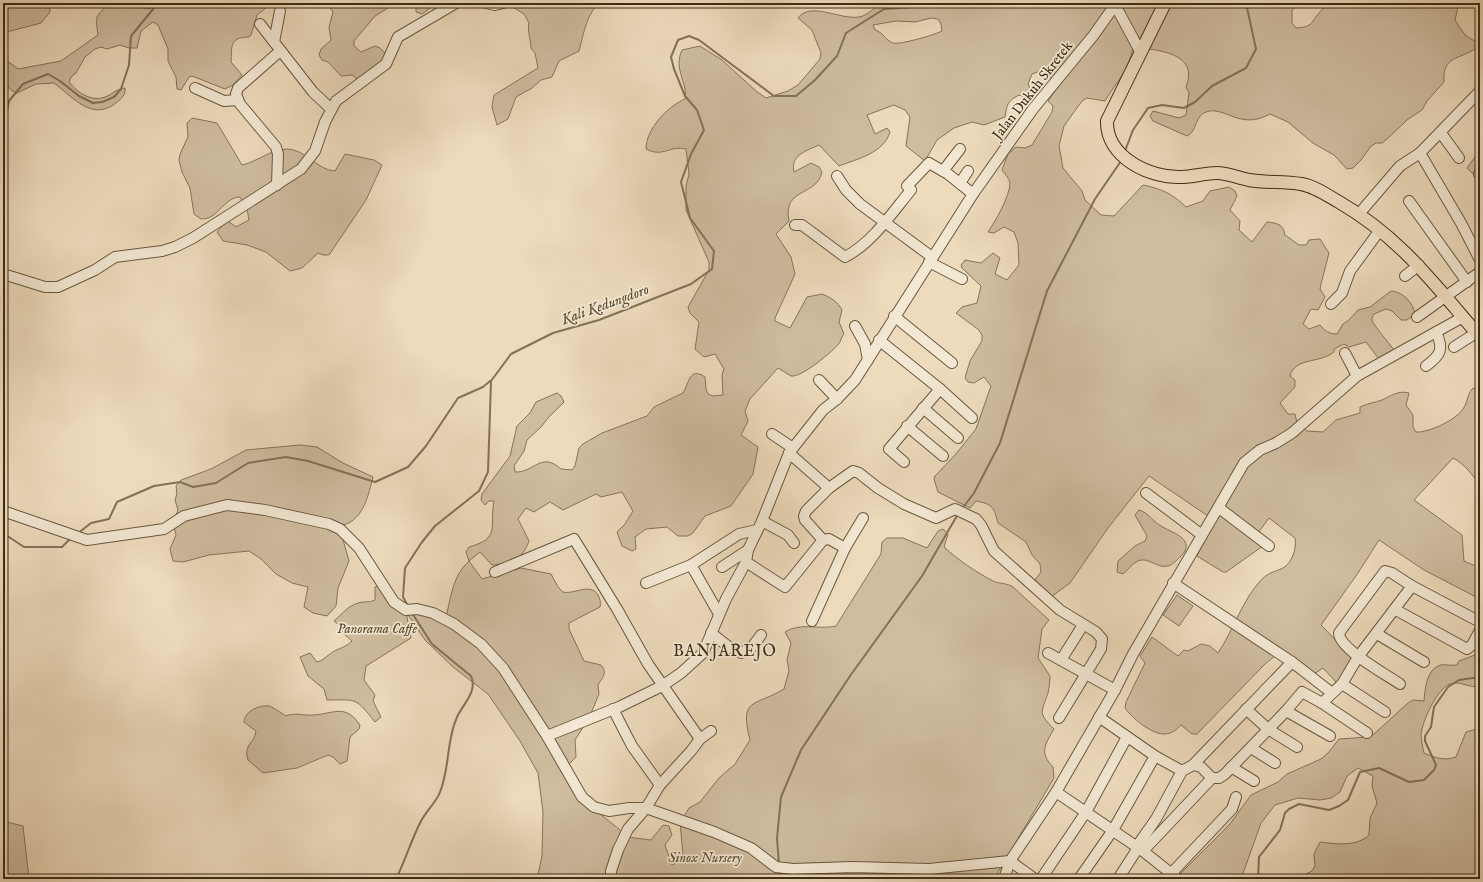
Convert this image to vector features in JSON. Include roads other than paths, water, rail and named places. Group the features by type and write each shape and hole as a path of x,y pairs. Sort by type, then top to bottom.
{"main road":[{"path":"1165,3 1107,121 1108,135 1123,156 1139,167 1164,176 1181,177 1217,173 1269,182 1300,184 1322,192 1358,214 1399,245 1419,265 1478,335"}],"street":[{"path":"3,274 46,287 61,286 116,257 162,251 187,241 296,173 309,160 315,151 331,110 339,99 386,64 393,45 398,37 456,3"},
{"path":"486,3 495,6 503,3"},
{"path":"1114,4 1140,53"},
{"name":"Jalan Dukuh Skretek","path":"547,736 613,709 662,686 681,673 703,653 719,614 746,562 748,550 791,451 823,410 837,399 855,380 894,316 973,194 1033,109 1093,36 1114,4"},
{"path":"277,185 278,154 276,147 238,100 236,94 238,88 277,46 280,11"},
{"path":"260,24 313,92 331,110"},
{"path":"195,88 224,102 238,100"},
{"path":"1358,214 1400,166 1420,153 1480,91"},
{"path":"1441,133 1459,158"},
{"path":"943,171 960,149"},
{"path":"1420,153 1461,222 1480,260"},
{"path":"795,225 802,225 845,257 862,244 884,222 911,190 907,186 926,165 932,164 960,183 973,194"},
{"path":"960,183 968,171"},
{"path":"837,176 846,190 860,204 931,260 962,279"},
{"path":"1409,201 1467,282"},
{"path":"1331,304 1342,293 1350,271 1380,230"},
{"path":"1405,276 1419,265"},
{"path":"1417,317 1480,272"},
{"path":"894,316 952,362"},
{"path":"1004,879 1010,861 1056,792 1115,690 1133,654 1244,463 1260,450 1276,443 1292,433 1357,376 1463,316"},
{"path":"855,326 865,344 868,360"},
{"path":"1426,366 1434,360 1440,351 1440,341 1436,332"},
{"path":"1454,347 1478,335"},
{"path":"879,340 940,389 972,418"},
{"path":"1345,353 1357,376"},
{"path":"819,380 837,399"},
{"path":"904,462 889,449 940,389"},
{"path":"923,408 958,438"},
{"path":"907,426 943,456"},
{"path":"772,434 829,488"},
{"path":"823,540 805,520 804,516 806,511 829,488 853,471 860,473 878,488 904,504 936,518 954,509 976,519 981,525 994,551 1060,610 1100,636 1102,644 1059,718"},
{"path":"1146,493 1202,535"},
{"path":"3,511 87,540 128,536 164,529 184,516 218,506 227,505 265,510 329,524 340,529 359,548 394,602 406,610 417,609 433,613 454,624 480,644 503,668 547,736 582,797 594,807 609,811 629,808 646,808 714,832 745,846 776,867 793,869 853,867 929,869 1010,861 1035,879"},
{"path":"1219,508 1269,546"},
{"path":"812,621 845,548 863,518"},
{"path":"646,582 691,565 740,534 759,526 788,535 794,544"},
{"path":"495,572 574,539 662,686 700,738"},
{"path":"746,562 785,587 823,540 829,539 845,548"},
{"path":"722,567 748,550"},
{"path":"691,565 719,614"},
{"path":"1400,684 1358,657 1340,639 1339,633 1385,571 1392,573 1412,586 1480,622"},
{"path":"1174,583 1292,662 1332,693"},
{"path":"1322,703 1342,684 1358,657 1396,610 1412,586"},
{"path":"1396,610 1467,650 1472,645 1480,630"},
{"path":"1061,660 1083,625"},
{"path":"711,634 729,647 741,653 752,647 761,635"},
{"path":"1377,634 1424,662"},
{"path":"1048,653 1115,690"},
{"path":"1118,879 1139,848 1182,771 1193,764 1292,662"},
{"path":"1139,848 1212,778 1219,778 1251,748 1286,711 1314,678"},
{"path":"1342,684 1385,712"},
{"path":"1302,692 1322,703 1367,733"},
{"path":"613,709 632,746 660,785"},
{"path":"1246,709 1268,729 1297,748"},
{"path":"1286,711 1330,736"},
{"path":"1099,717 1155,756 1182,771"},
{"path":"611,879 613,864 628,829 646,808 660,785 691,751 700,738 711,731"},
{"path":"1041,879 1086,812 1127,737"},
{"path":"1251,748 1275,763"},
{"path":"1079,879 1113,830 1155,756"},
{"path":"1193,764 1201,767 1212,778"},
{"path":"1231,767 1254,781"},
{"path":"1056,792 1139,848 1171,877 1232,809 1236,797"}],"waterway":[{"path":"3,129 9,101 23,84 48,74 60,81 79,96 93,103 102,102 114,97 121,89 129,65 131,36 158,3"},
{"name":"Kali Kedungdoro","path":"408,606 403,597 405,568 422,542 435,526 479,491 488,472 491,381 511,354 553,333 599,320 691,284 712,269 714,251 690,218 681,182 691,154 704,130 697,110 685,96 674,69 671,57 678,40 689,36 699,40 774,96 796,96 815,80 837,56 846,33 884,9 968,3"},
{"path":"1125,151 1133,130 1148,108 1162,105 1184,108 1195,102 1212,86 1246,68 1256,49 1246,3"},
{"path":"962,509 974,493 1000,443 1047,291 1095,199 1121,161"},
{"path":"77,534 91,523 109,519 117,502 154,486 180,482 193,487 216,483 248,463 286,457 308,461 375,482 408,467 426,446 458,398 483,387 490,381"},
{"path":"779,864 777,838 781,797 801,750 850,676 922,576 958,514"},
{"path":"3,533 24,547 62,547 70,539"},
{"name":"Kali Kedungdoro","path":"396,879 420,823 440,792 445,774 451,735 457,717 473,687 471,676 432,644 412,613"},
{"path":"1258,879 1259,857 1280,830 1285,813 1289,809 1299,804 1329,810 1339,806 1348,800 1360,772 1379,768 1409,782 1424,780 1434,770 1436,765 1425,741 1425,736 1431,727 1434,707 1448,687 1459,680 1480,677"},
{"path":"780,870 781,879"}],"district":[{"name":"BANJAREJO","path":"725,650"}],"park label":[{"name":"Panorama Caffe","path":"377,628"},
{"name":"Sinox Nursery","path":"705,857"}]}
